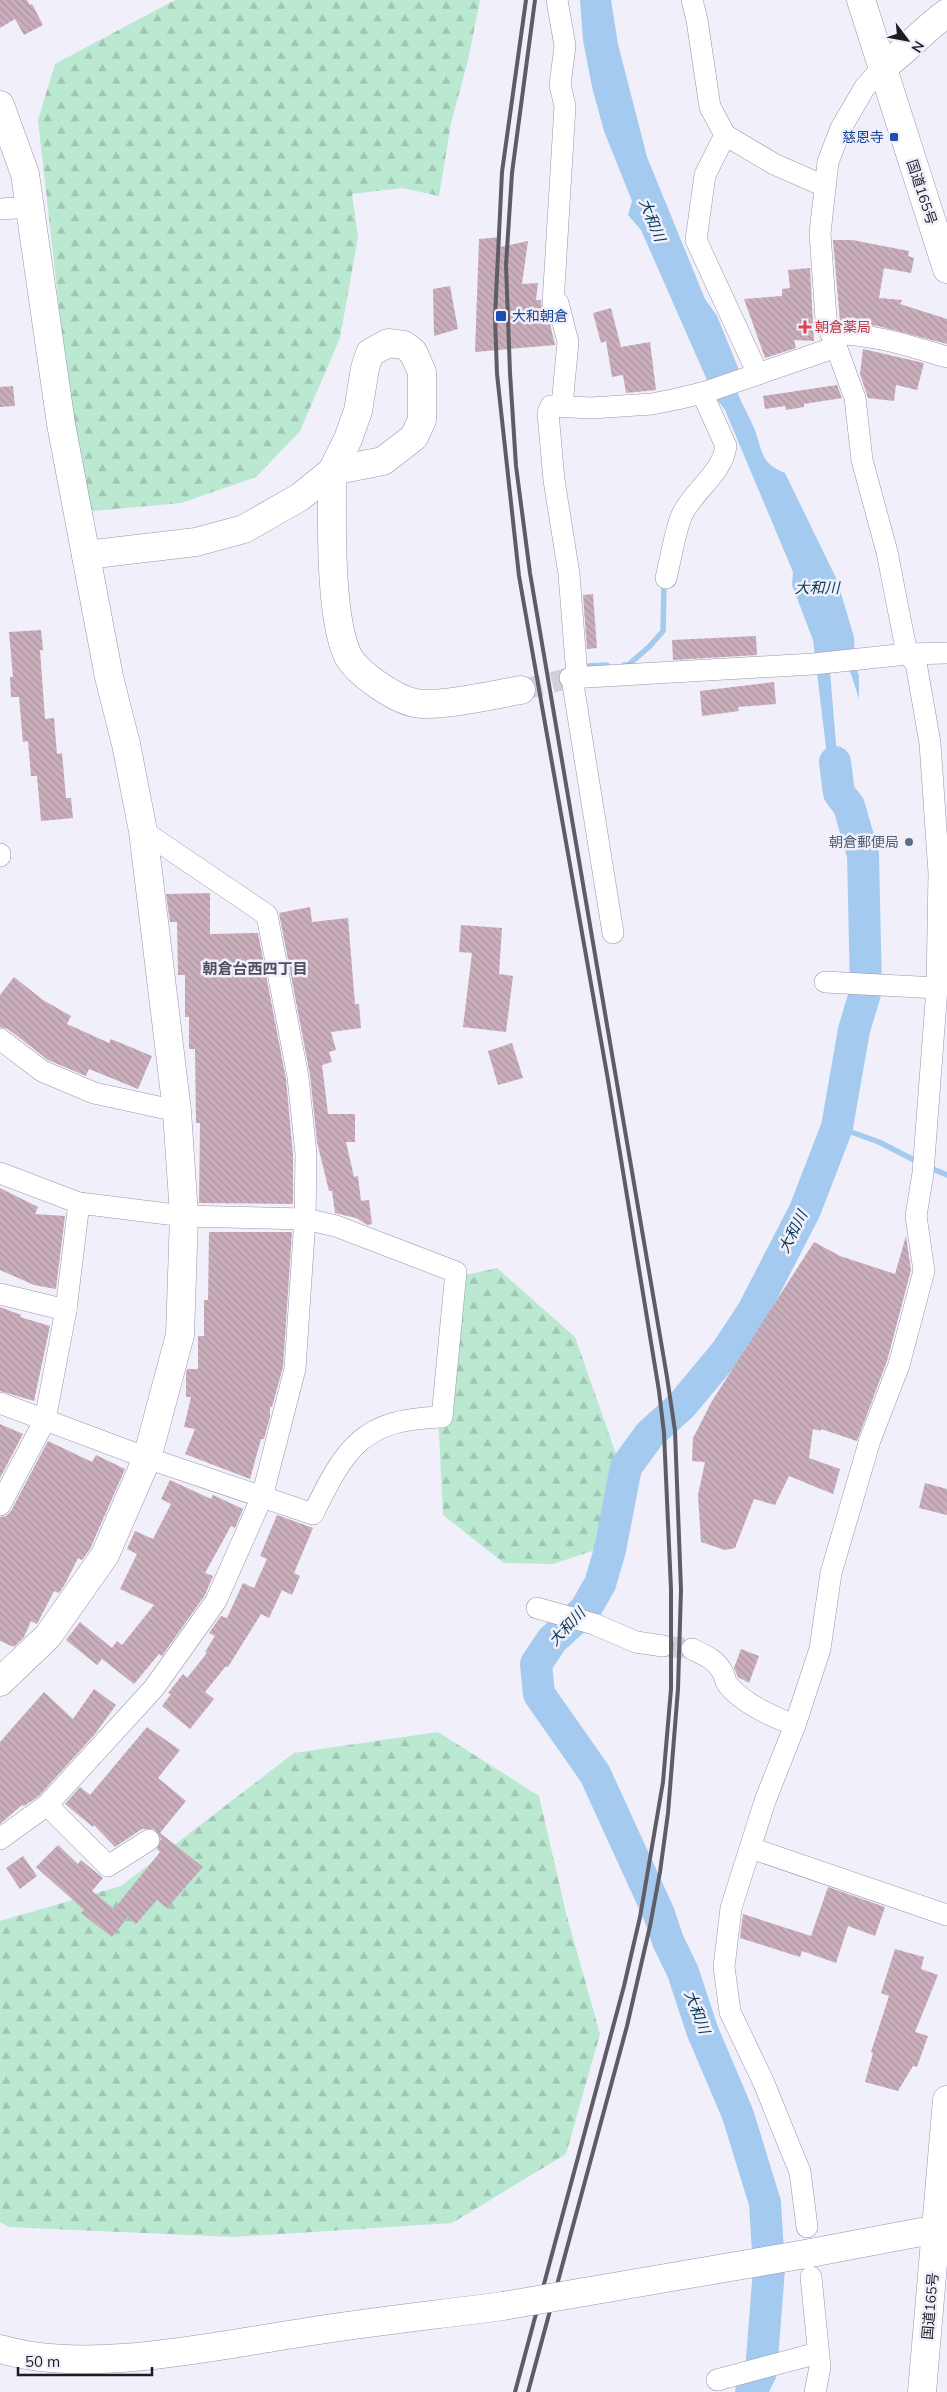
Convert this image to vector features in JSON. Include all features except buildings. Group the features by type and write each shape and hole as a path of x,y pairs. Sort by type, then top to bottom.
{"main road":[{"name":"国道165号","path":"861,0 947,269"},
{"path":"883,67 901,54 925,28 947,13"},
{"path":"0,105 25,174 61,424 109,677 126,744 143,831 160,991 176,1111 184,1216 180,1334 147,1458 105,1555 48,1636 0,1682"},
{"path":"86,556 196,542 244,529 300,497 332,471 348,439 358,411 365,368 370,353 388,343 404,345 413,352 422,372 422,420 414,437 383,461 332,471"},
{"path":"332,471 332,528 340,630 348,656 359,670 393,693 416,703 441,702 521,690"},
{"name":"国道165号","path":"922,2392 942,2229 947,2100"},
{"path":"0,2349 49,2357 81,2358 154,2355 302,2332 805,2266 942,2229"}],"street":[{"path":"557,0 565,46 560,85 565,106 553,304 558,303 568,342 562,405"},
{"path":"692,0 697,20 710,108 725,135 774,164 824,186"},
{"path":"807,2227 800,2172 763,2080 730,2012 724,1967 731,1908 770,1786 794,1725 820,1649 831,1573 870,1440 899,1365 924,1271 916,1216 923,1165 937,988 940,873 930,743 916,663 907,654 887,552 862,460 855,398 826,319 820,233 828,162 841,128 865,88 883,67"},
{"path":"725,135 705,175 696,240 756,374"},
{"path":"0,209 30,207"},
{"path":"613,934 573,677 569,574 554,480 548,413 551,406 562,405 591,408 652,404 704,392 756,374 853,333 883,338 947,357"},
{"path":"666,578 682,516 719,466 725,453 726,446 704,392"},
{"path":"573,677 813,664 867,660 907,654 947,653"},
{"path":"0,1839 47,1805 154,1688 216,1601 262,1497 296,1369 306,1219 306,1154 298,1077 268,915 143,831"},
{"path":"825,982 937,988"},
{"path":"0,1039 42,1071 94,1093 176,1111"},
{"path":"0,1173 79,1203 184,1216 306,1219 336,1226 456,1272 442,1417 412,1418 382,1426 354,1445 339,1465 313,1514 147,1458 0,1402"},
{"path":"0,1505 45,1420 66,1310 79,1203"},
{"path":"0,1294 66,1310"},
{"path":"538,1608 594,1624 636,1642 663,1646"},
{"path":"692,1649 711,1658 723,1672 727,1685 748,1701 779,1720 794,1725"},
{"path":"47,1805 108,1866 149,1840"},
{"path":"751,1848 947,1915"},
{"path":"805,2266 809,2355 820,2367 815,2392"},
{"path":"717,2380 809,2355"}],"green space":[{"path":"175,0 480,0 468,60 451,123 439,196 402,188 352,194 358,237 340,338 300,431 256,477 181,503 82,512 38,120 55,64"},
{"path":"497,1268 575,1337 629,1491 616,1543 553,1564 504,1563 443,1515 438,1412 462,1276"},
{"path":"438,1732 539,1796 566,1913 600,2034 566,2154 452,2223 233,2237 9,2227 0,2222 0,1921 121,1886 294,1753"}],"water":[{"name":"大和川","path":"580,0 611,0 618,44 647,157 705,299 717,316 746,387 737,392 754,428 763,455 770,465 785,473 837,580 854,637 855,666 859,675 859,699 851,674 840,655 829,659 837,756 842,759 847,804 832,797 813,640 792,585 793,572 725,410 714,396 641,230 628,215 632,201 604,131 592,87 583,40"}],"waterway":[{"path":"624,665 628,665 649,647 663,631 664,584"},
{"path":"587,666 607,665"},
{"name":"大和川","path":"751,2392 761,2372 769,2269 765,2203 738,2115 702,2030 683,1972 668,1941 659,1914 595,1774 539,1694 536,1664 552,1640 585,1610 600,1584 610,1550 626,1467 650,1434 682,1405 726,1352 753,1311 805,1210 837,1127 854,1030 866,990 863,855 849,806 839,793 835,762"},
{"path":"837,1127 879,1142 920,1163"},
{"path":"928,1167 947,1175"}],"tunnel":[{"path":"521,690 570,678"},
{"path":"663,1646 692,1649"}],"railway":[{"path":"515,2392 624,1986 640,1917 663,1782 671,1689 671,1589 664,1433 659,1391 608,1080 519,576 497,374 495,317 502,172 526,0"},
{"path":"528,2392 627,2026 650,1926 668,1813 678,1689 681,1590 675,1431 530,573 516,466 506,265 512,173 535,0"}],"place":[{"name":"慈恩寺","path":"894,137"},
{"name":"大和朝倉","path":"501,316"},
{"name":"朝倉薬局","path":"805,327"},
{"name":"朝倉郵便局","path":"909,842"}],"district":[{"name":"朝倉台西四丁目","path":"255,969"}]}
